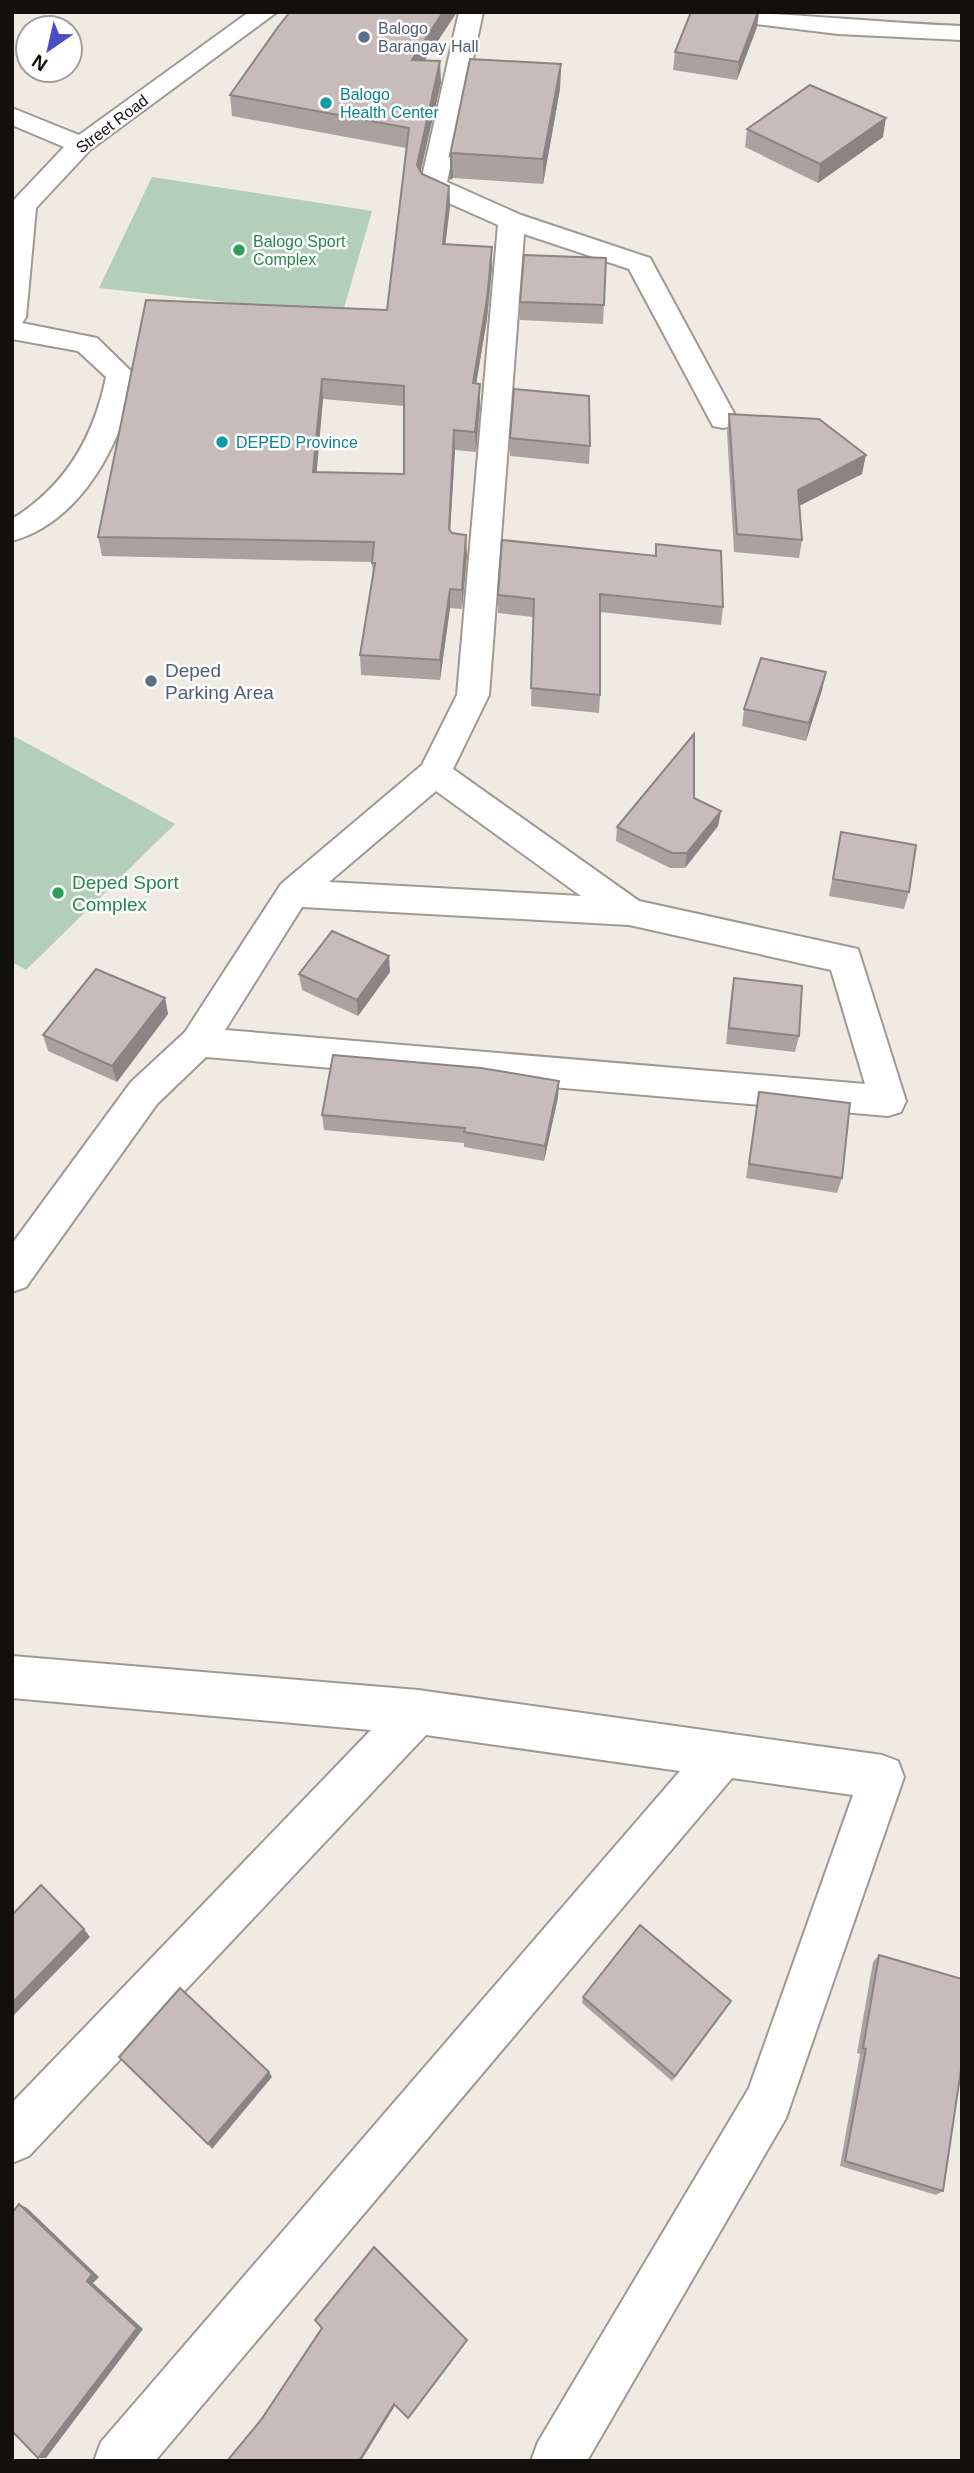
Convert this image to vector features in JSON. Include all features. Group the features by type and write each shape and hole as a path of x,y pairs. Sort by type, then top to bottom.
{"street":[{"name":"Street Road","path":"12,317 23,206 81,145 265,12"},
{"path":"471,12 433,186 512,221 640,264 723,419"},
{"path":"714,12 780,23 866,30 962,33"},
{"path":"12,116 81,145"},
{"path":"12,1275 144,1093 198,1042 293,893 435,773 473,695 512,221"},
{"path":"12,330 87,344 121,374 116,405 94,458 62,495 24,527 12,531"},
{"path":"435,773 629,912"},
{"path":"198,1042 888,1101 846,958 629,912 293,893"},
{"path":"17,1683 418,1712 883,1777 769,2101 557,2461"},
{"path":"12,2139 418,1712"},
{"path":"120,2461 722,1756"}],"green space":[{"name":"Balogo Sport Complex","path":"152,177 372,211 342,315 99,288"},
{"name":"Deped Sport Complex","path":"12,735 175,824 26,970 12,962"}],"building":[{"path":"290,12 443,12 412,60 440,61 417,165 422,174 449,186 443,244 492,247 487,299 473,383 480,384 475,432 454,430 449,529 452,533 466,535 462,590 450,589 440,660 360,655 375,563 372,563 374,542 98,537 146,300 387,310 409,128 230,95","holes":["322,379 404,386 404,474 313,472"]},
{"path":"691,12 758,12 739,62 675,52"},
{"path":"470,59 561,64 543,159 450,155"},
{"path":"810,85 886,118 820,164 747,129"},
{"path":"524,255 606,258 604,305 520,302"},
{"path":"514,389 589,396 590,446 510,438"},
{"path":"729,414 819,419 866,455 798,490 802,540 737,534"},
{"path":"502,540 656,556 656,544 721,551 723,607 600,594 600,695 531,688 534,599 498,595"},
{"path":"761,658 826,672 809,723 744,709"},
{"path":"694,734 694,798 721,811 687,853 672,853 617,827"},
{"path":"841,832 916,845 909,892 833,879"},
{"path":"332,931 389,956 357,1000 299,974"},
{"path":"96,969 165,998 112,1066 43,1035"},
{"path":"734,978 802,986 799,1036 729,1028"},
{"path":"333,1055 481,1068 559,1081 545,1146 464,1132 465,1128 322,1115"},
{"path":"759,1092 850,1103 842,1178 749,1164"},
{"path":"41,1885 84,1929 12,2003 12,1915"},
{"path":"640,1925 731,2001 675,2076 583,1997"},
{"path":"879,1955 962,1979 962,2063 943,2191 845,2161 866,2049 863,2048"},
{"path":"180,1988 269,2072 208,2144 119,2057"},
{"path":"19,2204 92,2274 87,2281 137,2328 38,2458 12,2431 12,2213"},
{"path":"374,2247 467,2340 408,2418 394,2404 359,2461 227,2461 261,2420 322,2328 315,2320"}],"place":[{"name":"Balogo Barangay Hall","path":"364,37"},
{"name":"Balogo Health Center","path":"326,103"},
{"name":"Balogo Sport Complex","path":"239,250"},
{"name":"DEPED Province","path":"222,442"},
{"name":"Deped Parking Area","path":"151,681"},
{"name":"Deped Sport Complex","path":"58,893"}]}
